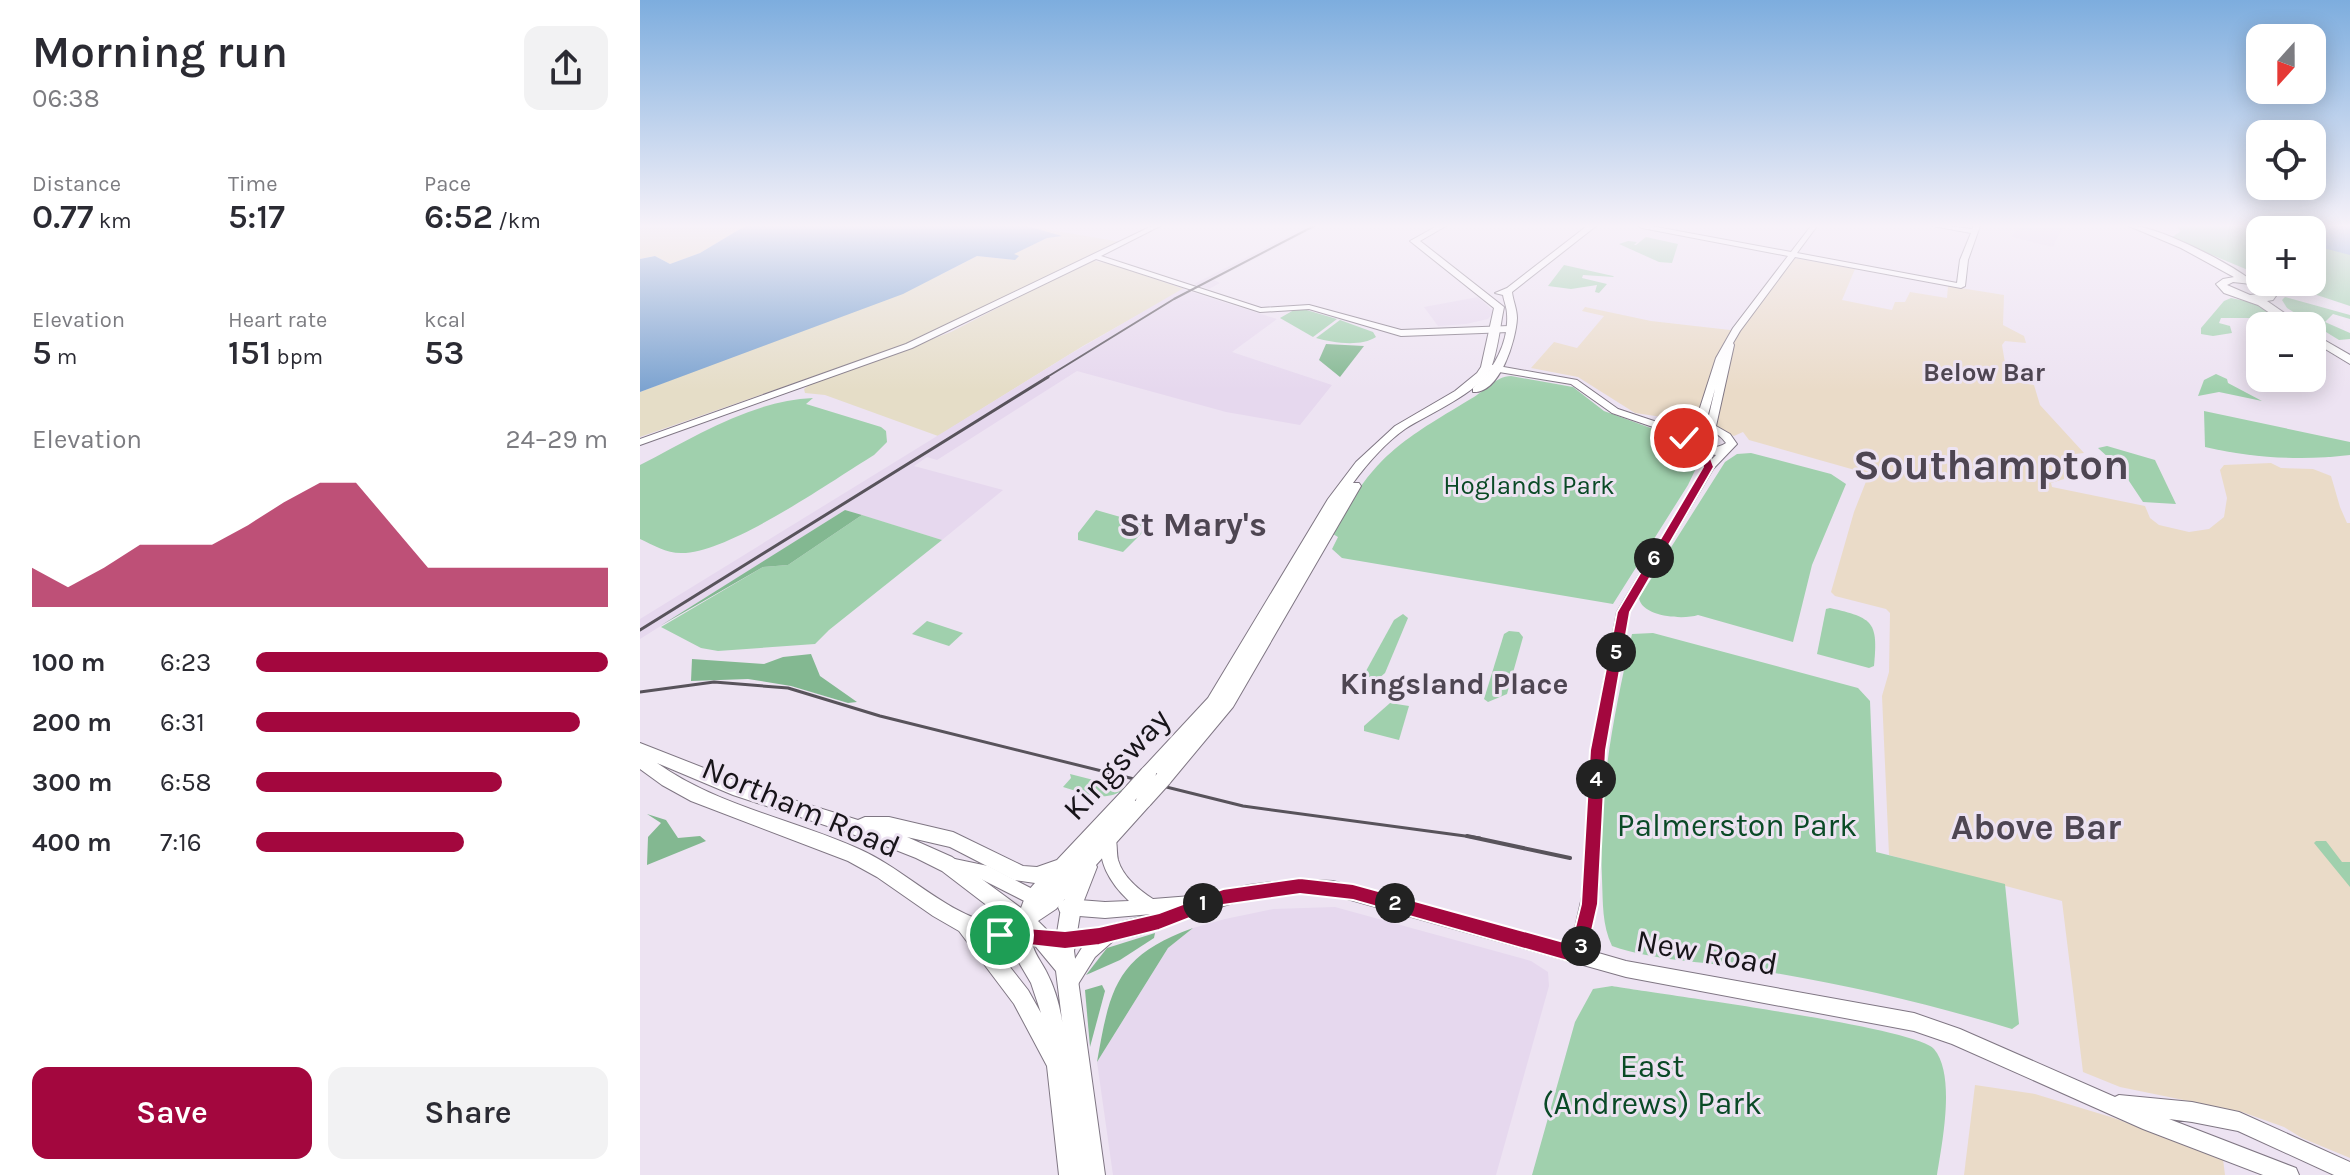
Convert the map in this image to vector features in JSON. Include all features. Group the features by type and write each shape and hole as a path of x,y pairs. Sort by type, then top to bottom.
{"highway":[{"path":"2226,281 2222,281 2221,286 2228,291 2252,298 2274,312"},
{"path":"2252,298 2269,298 2289,312"},
{"path":"2326,337 2350,351"},
{"path":"2326,345 2350,360"}],"main road":[{"path":"1469,281 1499,307 1492,368"},
{"path":"1484,292 1508,291 1521,281"},
{"path":"1492,368 1509,329 1512,311 1507,300 1508,291"},
{"name":"Kingsway","path":"1041,901 1064,864 1136,797 1227,703 1302,566 1334,499 1370,454 1399,428 1492,368"},
{"name":"Northam Road","path":"640,750 750,794 852,824 947,864 1015,931"},
{"name":"Northam Road","path":"640,760 682,789 725,810 819,842 881,869 967,927 1015,931 1055,940"},
{"name":"Kingsway","path":"1015,931 1041,901 1109,839 1136,797"},
{"path":"852,824 889,825 953,840 1021,874 1037,875 1064,864"},
{"name":"Kingsway","path":"1093,856 1055,940 1067,975 1093,1175"},
{"path":"967,927 1021,997 1048,1046 1058,1076"},
{"path":"1015,931 1024,954 1039,978 1051,1013 1071,1175"}],"street":[{"path":"640,442 944,331 1045,281"},
{"path":"1171,281 1260,310 1305,306 1394,332 1509,329"},
{"path":"1711,428 1730,345 1740,323 1771,281"},
{"path":"1932,281 1961,286 1962,281"},
{"path":"1688,429 1702,418 1720,358 1730,345"},
{"path":"1492,368 1569,380 1615,411 1659,426 1711,428 1732,441 1709,467 1623,612 1598,750 1590,904 1578,955"},
{"path":"1688,429 1703,450 1709,467"},
{"path":"1703,450 1726,451"},
{"path":"1109,839 1108,856 1117,876 1151,907"},
{"name":"New Road","path":"947,864 982,871 1041,901 1071,908 1105,910 1203,904"},
{"name":"New Road","path":"1055,940 1109,934 1159,921 1203,904 1278,887 1333,888 1626,969 1914,1022 1954,1035 2116,1104"},
{"path":"1067,975 1109,934"},
{"path":"2116,1104 2163,1108 2239,1122 2350,1172"},
{"path":"2116,1104 2150,1122 2289,1175"}],"shaded area":[{"path":"925,281 1039,281 906,344 640,437 640,392"},
{"path":"1050,281 1160,281 1184,289 1083,346 938,436 825,395 805,393 804,389 809,385 951,332"},
{"path":"1200,281 1220,283 1209,289 1194,284"},
{"path":"1777,281 1850,281 1842,300 1892,310 1895,302 1905,302 1910,292 1947,298 1948,286 2004,295 2003,325 2024,336 2026,343 2005,341 2002,345 2008,381 2034,385 2040,405 2084,453 2065,455 2064,479 2051,483 2052,487 2145,506 2150,518 2159,525 2189,532 2209,529 2224,517 2227,498 2220,470 2224,465 2271,463 2281,468 2313,469 2331,476 2340,507 2347,523 2350,523 2350,1158 2284,1127 2242,1112 2120,1087 2083,1072 2062,901 1889,855 1882,696 1889,672 1890,613 1886,609 1835,596 1831,592 1854,512 1869,474 1749,440 1743,432 1734,436 1703,423 1635,413 1578,377 1531,368 1554,342 1577,348 1604,316 1582,311 1585,307 1651,321 1739,331"},
{"path":"1182,289 1277,319 1232,352 1332,385 1300,425 1226,412 1077,371 937,460 927,457 914,466 1003,490 942,540 845,510 640,639 640,619 1067,356"},
{"path":"1478,297 1494,312 1488,319 1466,324 1438,326 1424,307"},
{"path":"1335,907 1531,961 1548,972 1549,986 1496,1175 1113,1175 1097,1062 1168,948 1193,928 1225,919 1273,909"},
{"path":"1975,1085 2035,1094 2114,1118 2223,1159 2225,1175 1964,1175"}],"green space":[{"path":"1552,281 1594,281 1607,284 1599,293 1595,292 1597,285 1571,289 1548,286"},
{"path":"2326,281 2350,281 2350,306 2320,296 2326,296"},
{"path":"2285,297 2350,315 2350,319 2333,314 2326,321 2326,312 2294,312 2282,300"},
{"path":"2231,298 2255,303 2268,312 2246,312 2246,318 2221,318 2219,323 2230,326 2232,333 2201,334 2201,328 2224,301"},
{"path":"1303,309 1337,319 1313,337 1280,318"},
{"path":"1340,320 1373,332 1376,337 1355,343 1316,338"},
{"path":"2326,322 2350,333 2350,339 2339,340 2326,332"},
{"path":"1326,344 1364,346 1340,377 1319,360"},
{"path":"2216,374 2262,401 2219,392 2198,396 2204,380"},
{"name":"Hoglands Park","path":"1511,376 1573,387 1604,411 1659,431 1701,458 1688,485 1613,604 1342,558 1332,549 1338,537 1333,534 1348,507 1362,485 1391,452 1496,381"},
{"path":"813,398 806,404 881,427 886,431 887,442 874,455 806,498 725,542 701,550 675,553 640,539 640,465 745,413"},
{"path":"2204,411 2350,442 2350,455 2278,457 2205,447"},
{"path":"2107,446 2155,460 2176,504 2143,502 2121,469 2098,448"},
{"path":"1751,453 1831,474 1846,484 1812,565 1793,642 1698,615 1664,616 1647,609 1639,598 1725,462 1737,454"},
{"path":"845,510 862,515 788,565 763,567 660,626"},
{"path":"1096,510 1124,518 1123,526 1137,522 1150,525 1123,552 1078,540 1078,533"},
{"path":"862,515 942,540 815,644 718,651 701,648 661,627 763,567 788,565"},
{"path":"1826,609 1856,615 1870,624 1875,640 1874,666 1869,668 1817,654"},
{"path":"1403,614 1408,618 1385,673 1378,679 1368,677 1366,671 1394,620"},
{"path":"927,621 963,633 949,646 912,634"},
{"path":"1519,632 1523,637 1507,694 1488,702 1484,699 1504,634"},
{"name":"Palmerston Park","path":"1653,633 1858,688 1870,701 1876,852 2005,884 2019,1024 2012,1029 1845,986 1744,968 1661,958 1612,946 1604,914 1601,847 1608,756 1632,634"},
{"path":"811,654 820,676 857,702 848,703 791,686 748,679 691,681 692,659 764,664 783,657"},
{"path":"1390,703 1409,706 1399,740 1364,731 1364,726"},
{"path":"1070,774 1125,788 1111,795 1087,794 1063,787 1071,778"},
{"path":"647,814 666,820 678,838 700,836 706,841 647,865 648,837 661,823"},
{"path":"2326,841 2342,862 2350,862 2350,887 2314,843"},
{"path":"1193,928 1168,948 1097,1062 1107,1014 1121,978 1147,950"},
{"path":"1155,933 1154,938 1120,960 1086,975 1107,948"},
{"path":"1102,985 1105,991 1090,1047 1085,990"},
{"name":"East (Andrews) Park","path":"1612,986 1882,1031 1917,1040 1934,1049 1941,1061 1946,1092 1937,1175 1532,1175 1575,1022 1593,989"}],"water":[{"path":"640,281 929,281 903,294 640,392"}],"railway":[{"path":"1044,379 1209,281"},
{"path":"640,630 1048,377"},
{"path":"640,692 714,682 788,688 880,716 1243,806 1470,837"},
{"path":"1470,837 1480,838"},
{"path":"1470,837 1570,858"}],"district":[{"name":"Below Bar","path":"1984,372"},
{"name":"Southampton","path":"1991,464"},
{"name":"St Mary's","path":"1193,524"},
{"name":"Kingsland Place","path":"1454,684"},
{"name":"Above Bar","path":"2036,826"}],"route":[{"path":"1000,935 1065,940 1099,936 1159,921 1223,897 1300,886 1353,892 1578,955 1590,904 1598,750 1623,612 1709,467 1703,450 1684,438"}]}
